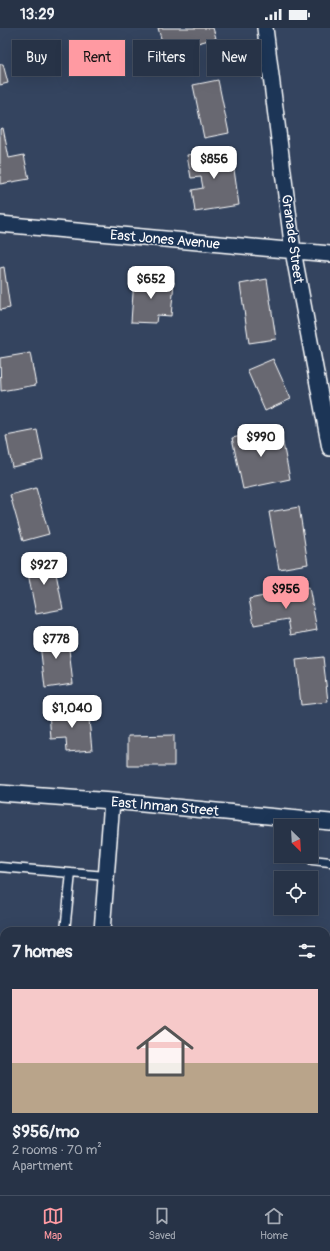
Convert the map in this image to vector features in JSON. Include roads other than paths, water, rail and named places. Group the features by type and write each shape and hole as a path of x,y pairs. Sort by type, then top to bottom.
{"street":[{"name":"Granade Street","path":"265,28 294,251 330,448"},
{"name":"East Jones Avenue","path":"0,224 330,254"},
{"name":"East Inman Street","path":"0,793 112,801 330,822"},
{"path":"102,927 112,801"}],"lane":[{"path":"318,861 330,862"},
{"path":"0,868 106,876"},
{"path":"65,927 71,873"}]}
